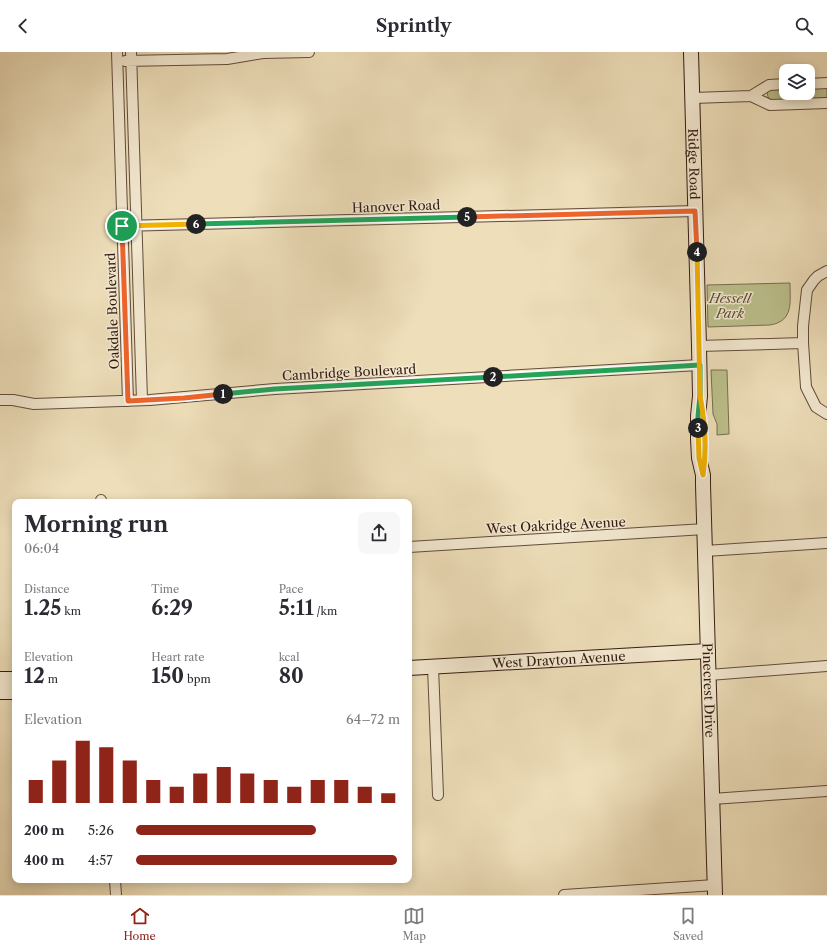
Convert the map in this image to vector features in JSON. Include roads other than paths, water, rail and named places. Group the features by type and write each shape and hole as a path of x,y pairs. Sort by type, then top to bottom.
{"street":[{"path":"117,57 227,59 262,53 309,52"},
{"name":"Ridge Road","path":"691,52 700,365 698,439 699,458 703,480"},
{"name":"Oakdale Boulevard","path":"117,57 128,401"},
{"name":"Oakdale Boulevard","path":"132,57 142,400"},
{"path":"815,84 827,83"},
{"path":"751,96 769,85 779,84"},
{"path":"693,98 751,96 770,105 827,103"},
{"name":"Hanover Road","path":"122,226 695,211"},
{"path":"827,272 818,276 807,290 803,321 806,387 816,407 827,414"},
{"path":"699,346 803,343"},
{"name":"Cambridge Boulevard","path":"0,400 13,400 34,404 128,401 275,389 700,365"},
{"name":"Pinecrest Drive","path":"703,480 715,890"},
{"name":"West Oakridge Avenue","path":"412,546 705,529"},
{"path":"705,551 827,543"},
{"name":"West Drayton Avenue","path":"412,668 708,651"},
{"path":"709,675 827,666"},
{"path":"433,667 438,795"},
{"path":"0,679 12,679"},
{"path":"0,692 12,692"},
{"path":"712,799 827,791"},
{"path":"115,883 116,895"},
{"path":"564,895 715,890"}],"park label":[{"name":"Hessell Park","path":"730,306"}]}
